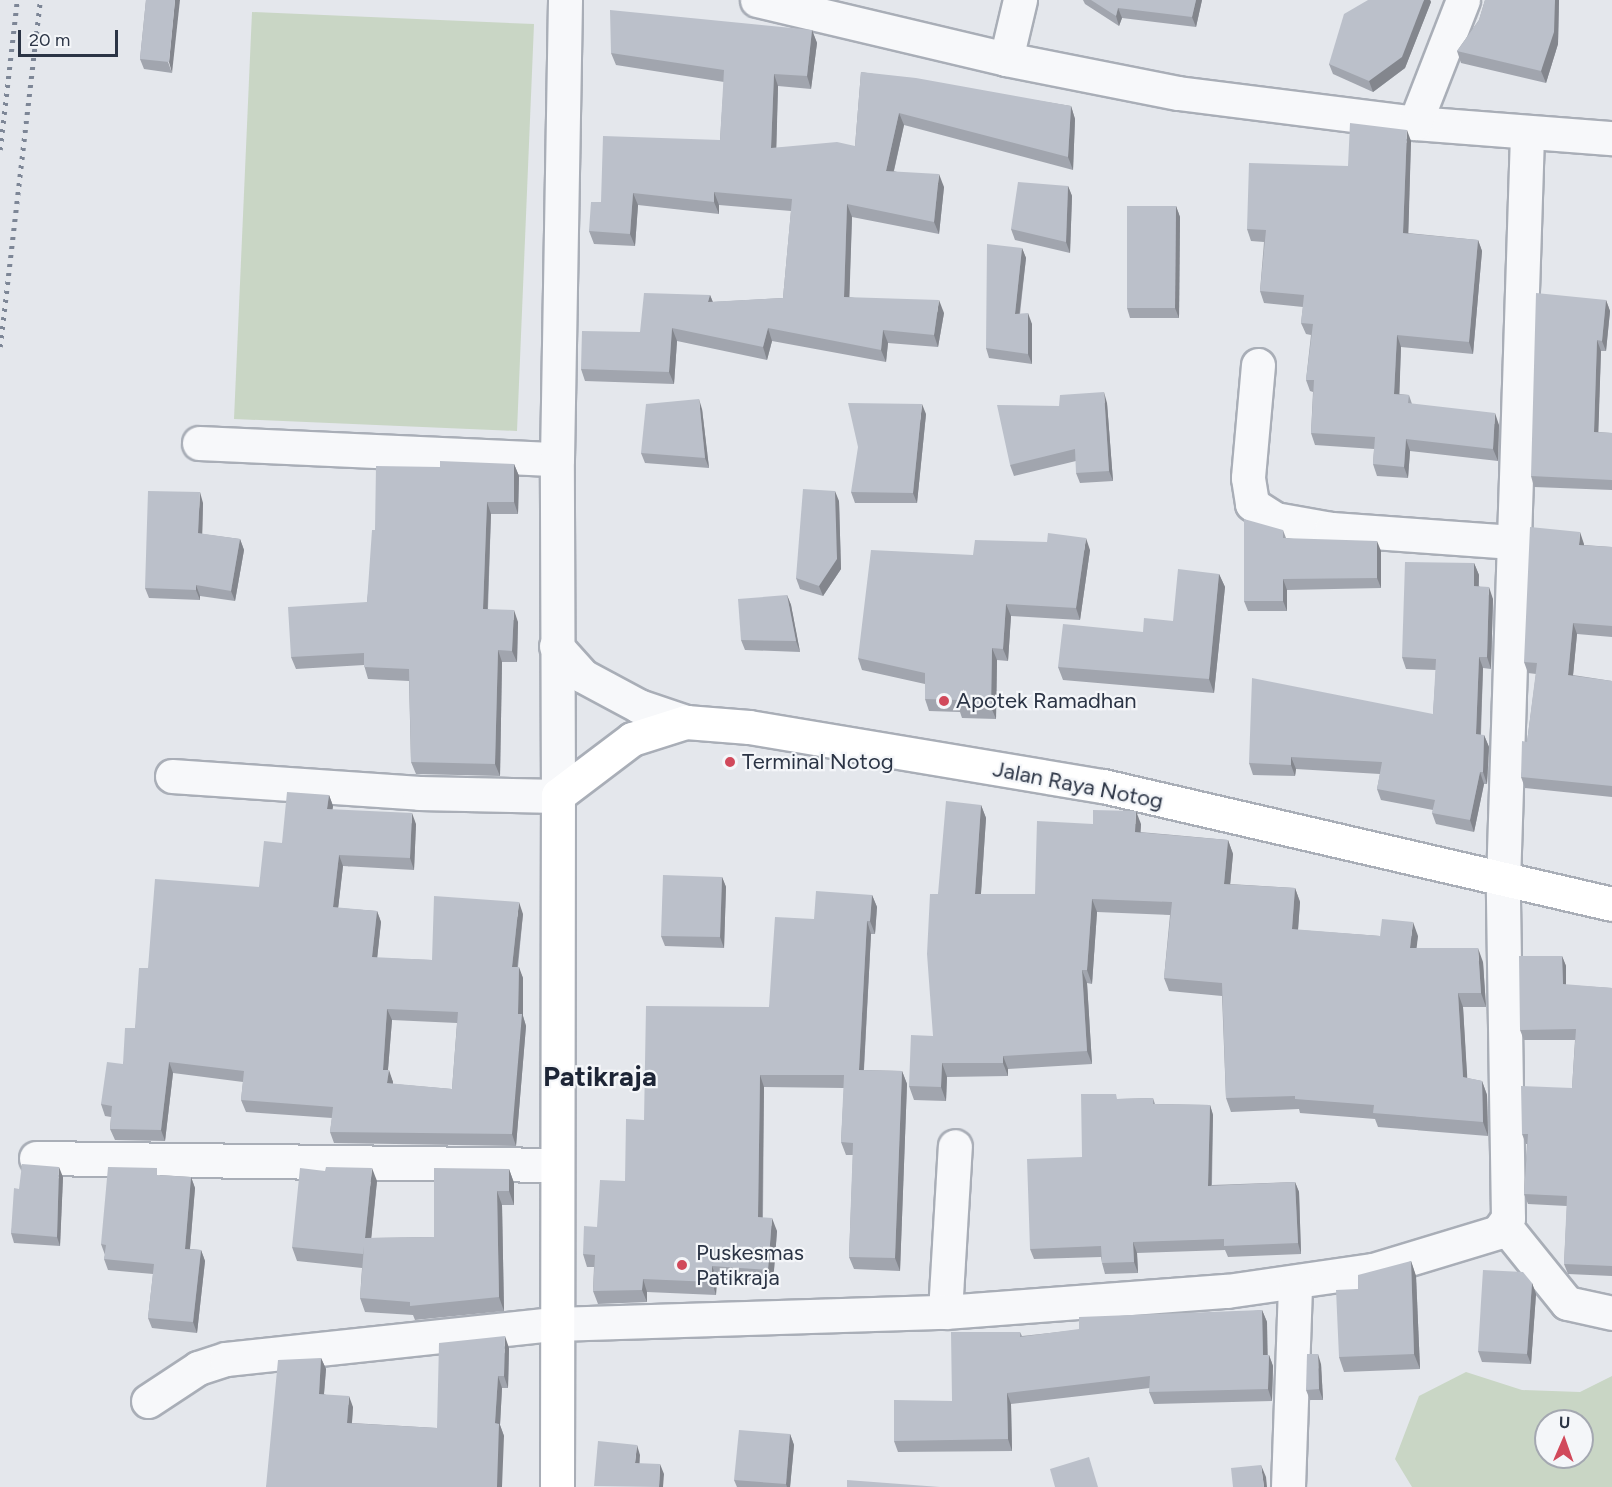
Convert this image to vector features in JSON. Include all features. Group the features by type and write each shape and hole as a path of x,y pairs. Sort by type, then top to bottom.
{"highway":[{"name":"Jalan Raya Notog","path":"558,796 632,739 686,722 749,728 1103,786 1503,882 1612,904"},
{"path":"557,1487 555,1165 558,796"}],"street":[{"path":"172,776 419,793 558,796 557,459 565,0"},
{"path":"758,0 1006,59 1178,93 1415,123 1612,138"},
{"path":"1006,59 1020,0"},
{"path":"1415,123 1463,0"},
{"path":"148,1401 198,1368 226,1359 556,1324 945,1312 1227,1291 1295,1283 1372,1270 1498,1232 1508,1218 1503,882 1527,133"},
{"path":"1258,365 1248,478 1252,504 1275,519 1331,529 1514,542"},
{"path":"199,443 557,459"},
{"path":"556,646 584,676 639,706 686,722"},
{"path":"945,1312 955,1146"},
{"path":"36,1158 555,1165"},
{"path":"1504,1225 1567,1303 1612,1313"},
{"path":"1288,1487 1295,1283"}],"green space":[{"path":"252,12 534,24 517,431 234,419"},
{"path":"1466,1372 1522,1390 1580,1392 1612,1376 1612,1487 1412,1487 1395,1459 1419,1396"}],"building":[{"path":"146,0 175,0 169,62 140,59"},
{"path":"1091,0 1196,0 1192,17 1118,8 1116,16"},
{"path":"1368,0 1424,0 1402,57 1369,81 1329,64 1344,14"},
{"path":"1485,0 1555,0 1554,32 1541,71 1457,51 1479,20"},
{"path":"610,10 812,30 807,76 774,74 771,148 837,142 855,146 861,72 916,78 1071,106 1068,157 899,113 886,171 939,174 934,222 847,204 844,297 939,300 934,335 883,330 881,350 768,328 763,347 672,328 669,372 581,369 582,331 640,332 644,293 710,295 708,302 783,298 792,199 714,192 714,202 633,193 630,234 589,231 591,202 601,202 603,136 720,140 724,70 611,53"},
{"path":"1350,123 1407,130 1403,233 1478,240 1469,342 1397,335 1394,394 1409,395 1408,403 1495,413 1493,449 1406,439 1404,467 1373,464 1375,437 1311,433 1314,380 1306,380 1313,324 1301,323 1304,295 1260,291 1266,230 1247,229 1249,163 1348,166"},
{"path":"1018,182 1068,186 1066,242 1011,229"},
{"path":"1127,206 1176,206 1175,308 1127,308"},
{"path":"987,244 1022,248 1015,314 1028,313 1028,354 986,348"},
{"path":"1536,293 1606,300 1602,341 1597,340 1594,432 1612,433 1612,480 1531,476"},
{"path":"1104,392 1109,471 1076,473 1075,449 1010,465 997,405 1059,406 1060,395"},
{"path":"699,399 705,458 641,453 646,404"},
{"path":"848,403 922,404 913,493 851,492 858,447"},
{"path":"440,461 514,464 514,502 487,502 483,609 514,610 512,651 498,650 495,764 411,762 409,669 364,667 364,653 291,657 288,607 367,602 372,530 375,530 376,466 440,467"},
{"path":"803,489 835,491 837,559 819,586 796,578"},
{"path":"148,491 200,492 198,533 240,539 231,591 196,585 196,590 145,588"},
{"path":"1244,519 1283,530 1283,538 1377,541 1377,578 1283,579 1283,601 1244,601"},
{"path":"1530,527 1580,532 1579,545 1612,547 1612,626 1573,623 1568,675 1612,681 1612,786 1521,777 1522,741 1527,742 1537,663 1524,662"},
{"path":"1048,533 1086,538 1076,608 1006,604 1003,649 992,648 991,707 958,706 958,700 925,699 925,673 858,658 871,550 973,555 975,540 1047,542"},
{"path":"1405,562 1474,563 1474,586 1489,587 1487,657 1479,657 1476,734 1484,735 1483,772 1480,772 1470,820 1432,813 1435,800 1377,789 1382,762 1291,757 1291,765 1249,763 1252,678 1433,714 1436,659 1402,657"},
{"path":"1178,569 1219,574 1209,679 1058,667 1063,624 1143,632 1144,618 1173,621"},
{"path":"787,595 796,641 741,640 738,599"},
{"path":"287,792 329,795 327,809 412,813 410,858 339,855 333,907 377,911 372,957 432,960 434,896 519,902 512,967 519,967 518,1014 522,1014 512,1134 330,1132 333,1107 241,1100 244,1071 169,1062 161,1130 110,1129 112,1106 101,1104 107,1062 123,1064 125,1028 135,1028 139,968 148,968 155,879 259,887 264,841 282,843","holes":["387,1009 458,1012 452,1089 387,1083 389,1070 383,1070"]},
{"path":"946,801 981,805 975,894 1035,894 1037,821 1093,824 1093,810 1136,811 1135,832 1228,840 1224,884 1295,888 1292,929 1380,936 1382,919 1413,922 1410,948 1478,948 1481,993 1458,993 1463,1077 1482,1081 1483,1122 1373,1113 1374,1105 1295,1099 1295,1096 1226,1098 1222,983 1164,978 1172,902 1092,899 1087,970 1082,970 1087,1051 1003,1056 1003,1063 942,1063 941,1087 909,1086 911,1035 933,1036 927,954 930,894 938,894"},
{"path":"663,875 722,877 720,937 661,936"},
{"path":"816,891 872,895 870,921 867,921 859,1070 902,1071 895,1258 849,1257 853,1143 841,1142 844,1075 760,1075 758,1217 772,1218 768,1270 712,1266 712,1282 643,1279 642,1290 593,1291 595,1255 583,1254 584,1226 597,1227 600,1180 625,1181 626,1119 644,1120 646,1006 769,1007 775,917 814,919"},
{"path":"1519,956 1562,956 1563,984 1612,988 1612,1266 1564,1264 1567,1196 1524,1194 1528,1134 1522,1134 1521,1086 1572,1088 1576,1029 1520,1030"},
{"path":"1081,1094 1116,1094 1117,1099 1153,1098 1153,1104 1210,1105 1208,1186 1295,1182 1298,1243 1224,1246 1224,1239 1133,1242 1134,1262 1102,1263 1101,1246 1030,1249 1027,1159 1082,1157"},
{"path":"22,1164 59,1167 57,1237 11,1233 14,1188 19,1189"},
{"path":"108,1167 157,1168 157,1175 191,1177 185,1249 201,1250 193,1322 148,1318 154,1264 104,1259 106,1245 101,1244"},
{"path":"326,1167 372,1168 365,1238 434,1237 434,1168 509,1169 509,1191 497,1191 499,1297 410,1306 410,1302 360,1298 364,1246 363,1254 292,1247 300,1168 325,1171"},
{"path":"1411,1261 1414,1354 1339,1357 1336,1290 1358,1289 1358,1275"},
{"path":"1483,1270 1523,1272 1532,1283 1527,1354 1478,1351"},
{"path":"1262,1310 1263,1355 1269,1355 1268,1389 1149,1392 1150,1376 1007,1393 1008,1439 894,1441 894,1400 952,1401 951,1332 1020,1332 1020,1337 1079,1329 1079,1317"},
{"path":"505,1336 504,1376 498,1376 495,1423 499,1424 497,1487 266,1487 278,1360 321,1358 319,1394 349,1396 347,1423 437,1428 439,1343"},
{"path":"1307,1354 1318,1354 1319,1389 1306,1390"},
{"path":"739,1430 790,1434 786,1484 734,1480"},
{"path":"598,1441 637,1445 635,1463 660,1464 659,1487 594,1486"},
{"path":"1089,1457 1098,1487 1055,1487 1050,1469"},
{"path":"1261,1465 1264,1487 1233,1487 1231,1468"},
{"path":"847,1480 940,1487 847,1487"}],"railway":[{"path":"0,150 17,0"},
{"path":"0,347 40,0"}],"place":[{"name":"Apotek Ramadhan","path":"944,701"},
{"name":"Terminal Notog","path":"730,762"},
{"name":"Puskesmas Patikraja","path":"682,1265"}],"district":[{"name":"Patikraja","path":"600,1076"}]}
